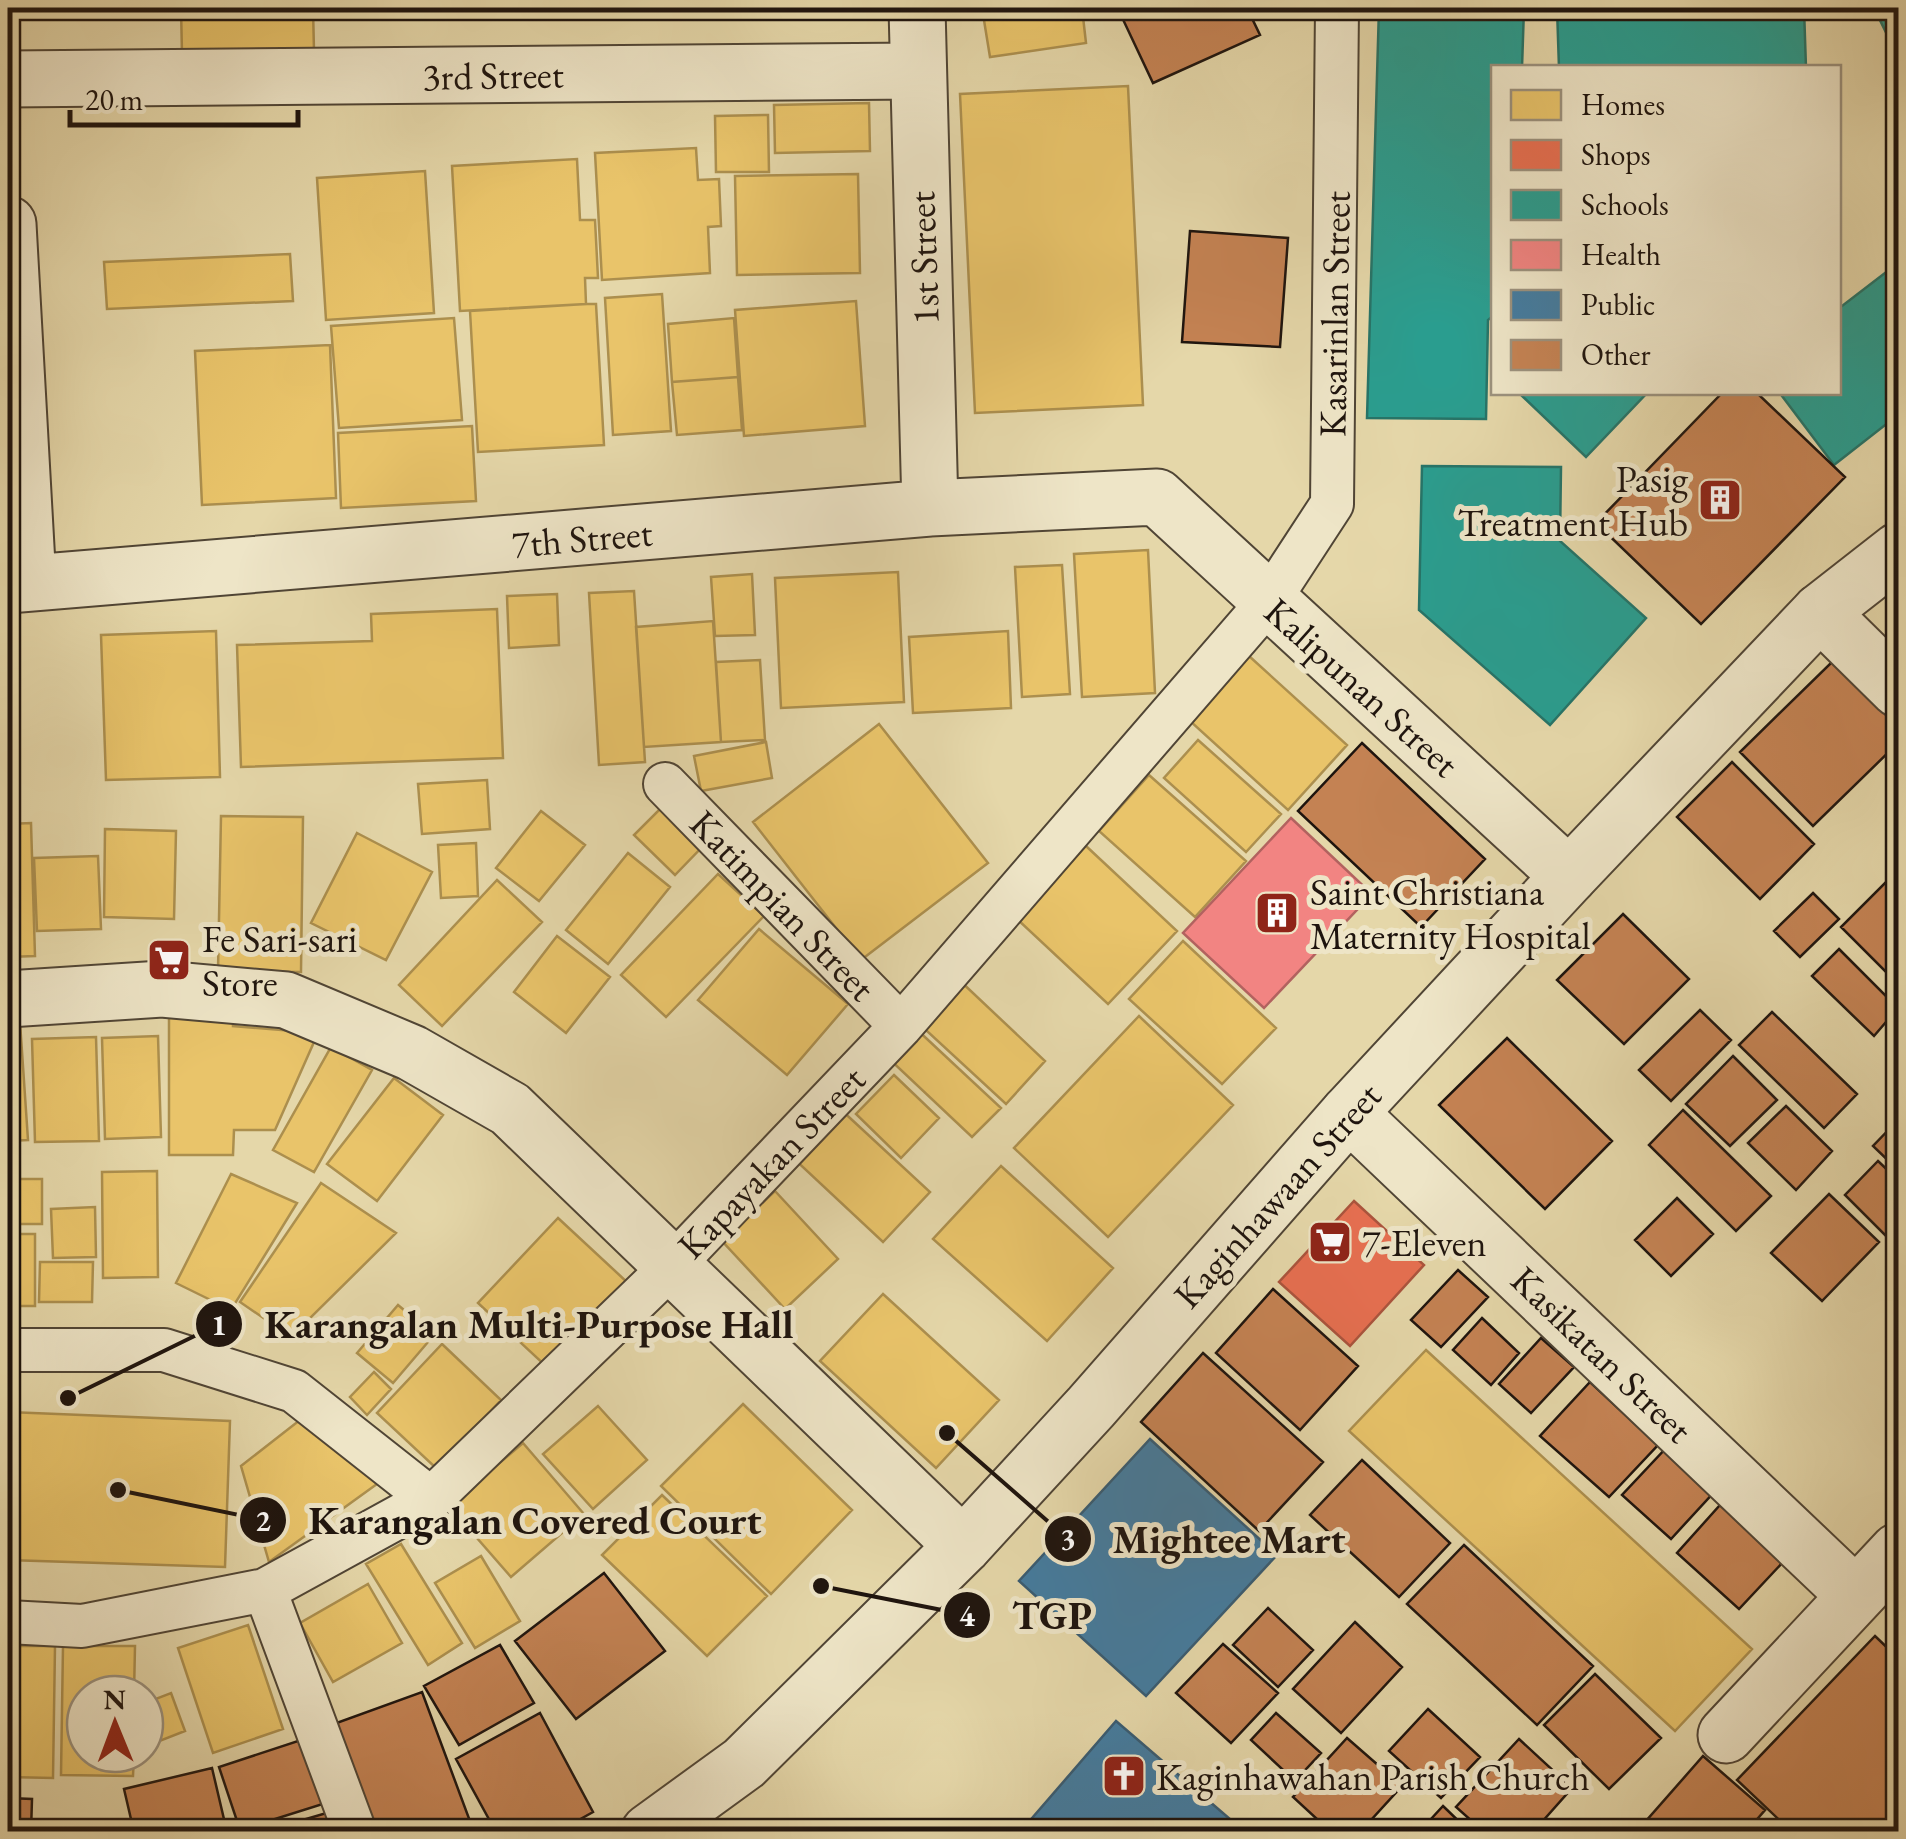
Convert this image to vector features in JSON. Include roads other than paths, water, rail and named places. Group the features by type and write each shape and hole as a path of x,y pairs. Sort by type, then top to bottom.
{"street":[{"name":"1st Street","path":"917,8 930,508"},
{"name":"3rd Street","path":"8,79 918,71"},
{"path":"8,224 18,584"},
{"name":"Kalipunan Street","path":"1157,497 1568,876"},
{"name":"7th Street","path":"18,584 930,508 1157,497"},
{"name":"Kaginhawaan Street","path":"649,1832 744,1762 963,1546 1349,1113 1568,876 1820,612 1898,551"},
{"path":"1820,612 1898,689"},
{"path":"8,998 162,990 286,1000 412,1053 510,1109 963,1546"},
{"name":"Kasikatan Street","path":"1349,1113 1856,1595"},
{"path":"1726,1736 1898,1551"}],"lane":[{"name":"Kasarinlan Street","path":"1268,602 1332,504 1337,8"},
{"name":"Kapayakan Street","path":"8,1622 82,1626 265,1590 431,1499 670,1267 902,1026 1268,602"},
{"name":"Katimpian Street","path":"664,784 902,1026"},
{"path":"8,1350 164,1350 294,1391 431,1499"},
{"path":"265,1590 354,1832"}],"place":[{"name":"Pasig Treatment Hub","path":"1720,500"},
{"name":"Saint Christiana Maternity Hospital","path":"1277,913"},
{"name":"Fe Sari-sari Store","path":"169,960"},
{"name":"7-Eleven","path":"1330,1242"},
{"name":"Karangalan Multi-Purpose Hall","path":"68,1398"},
{"name":"Mightee Mart","path":"947,1433"},
{"name":"Karangalan Covered Court","path":"118,1490"},
{"name":"TGP","path":"821,1586"},
{"name":"Kaginhawahan Parish Church","path":"1124,1776"}]}
